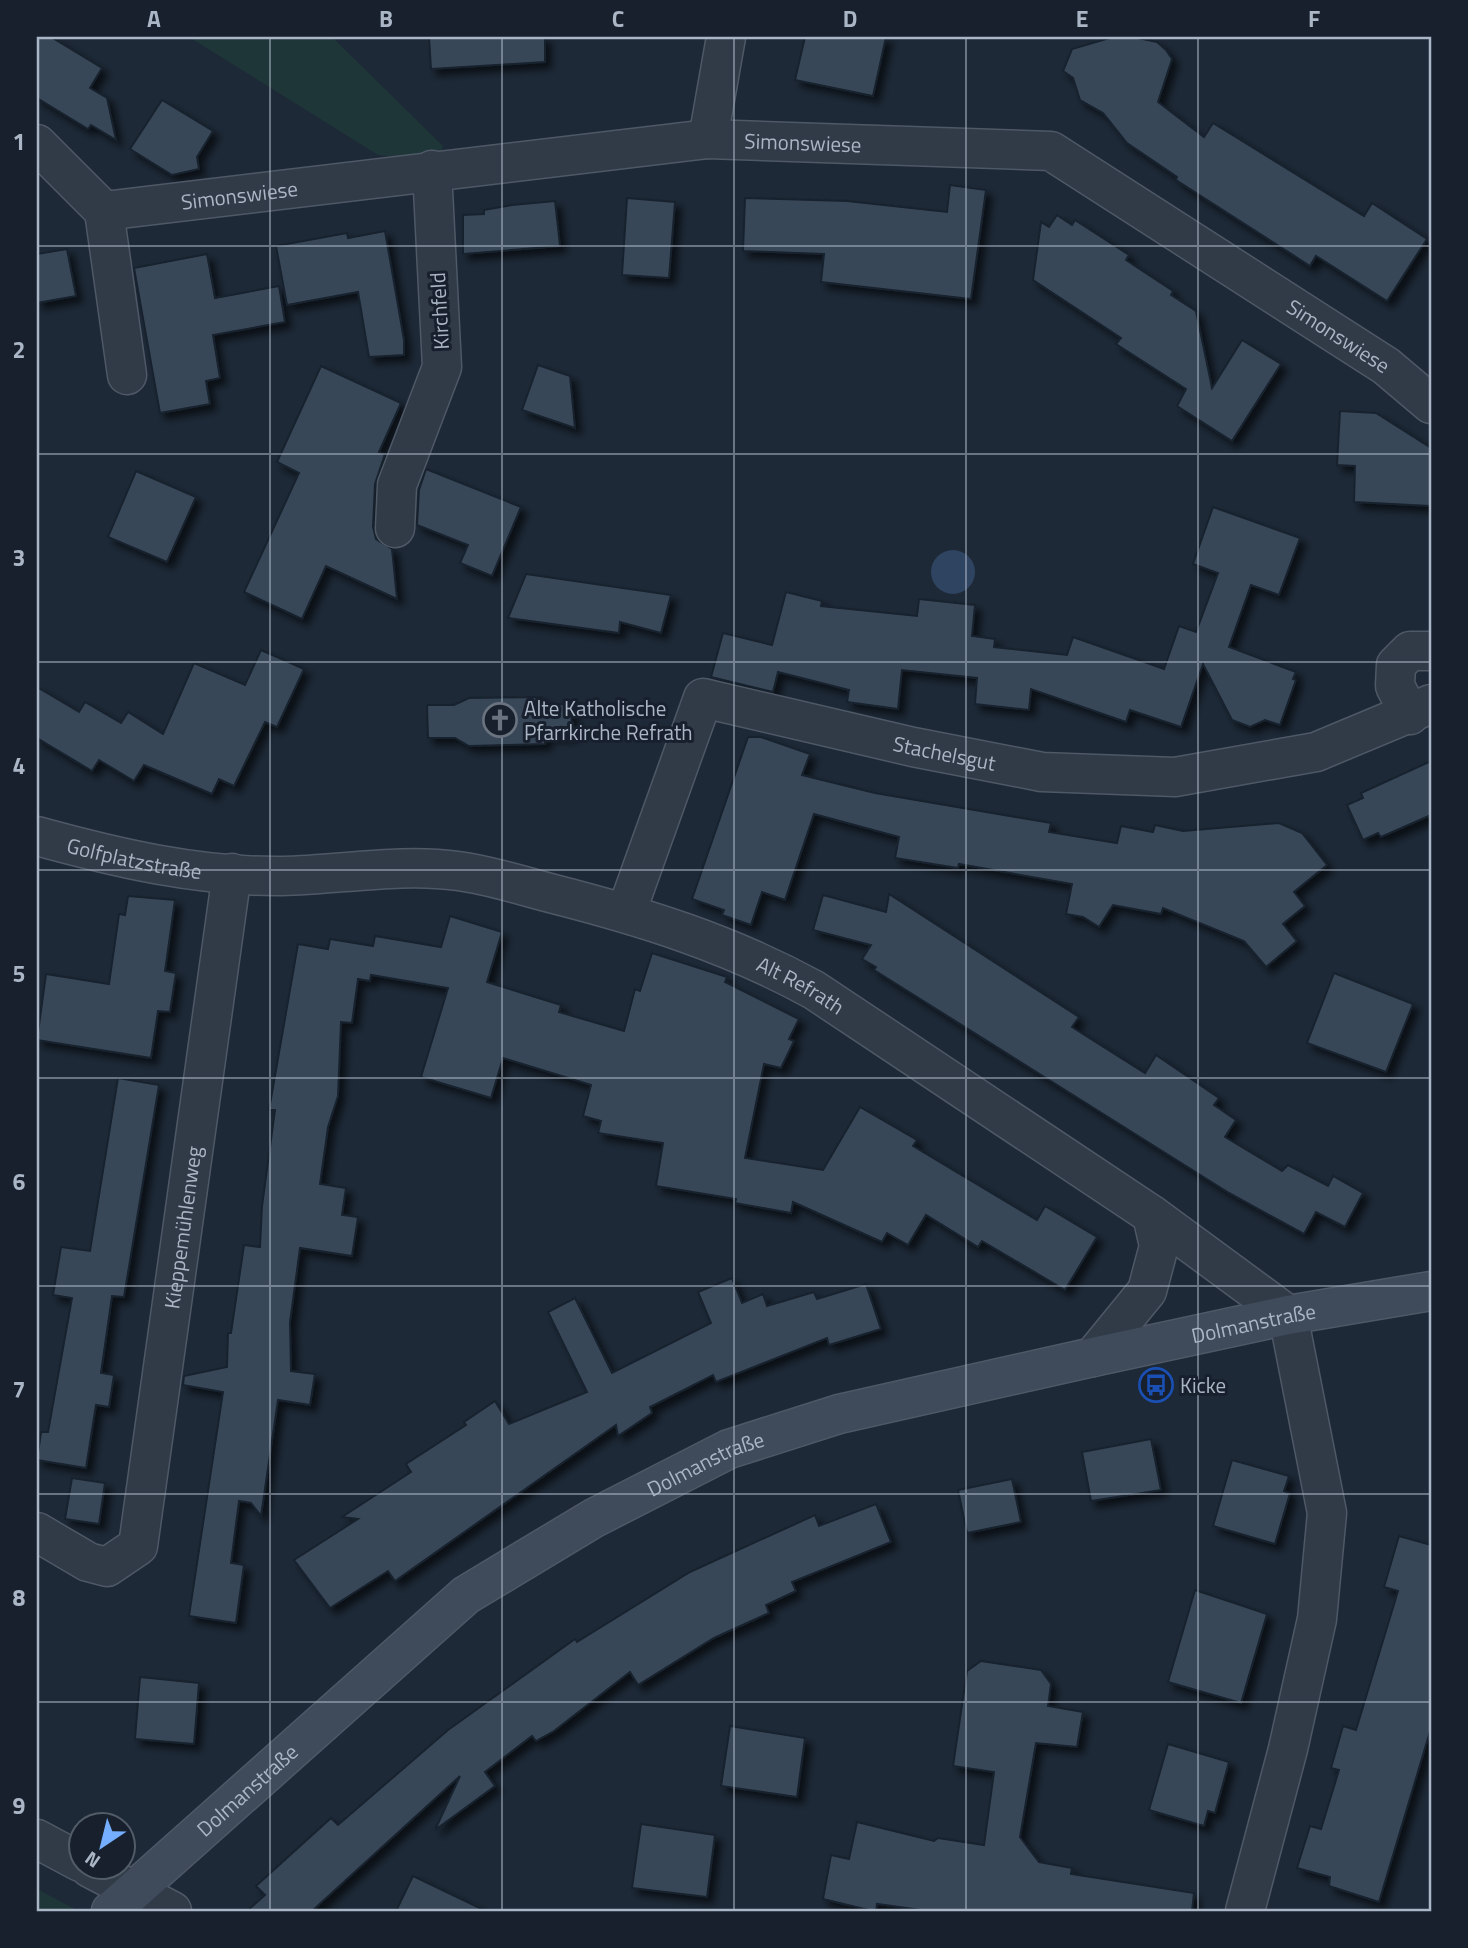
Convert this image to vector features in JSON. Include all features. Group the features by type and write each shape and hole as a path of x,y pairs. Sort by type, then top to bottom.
{"main road":[{"name":"Dolmanstraße","path":"123,1901 466,1595 594,1518 729,1450 839,1414 1288,1315 1431,1292"}],"street":[{"path":"708,139 726,37"},
{"name":"Simonswiese","path":"104,211 708,139 1051,152 1386,366 1431,404"},
{"path":"37,144 104,211 127,375"},
{"name":"Kirchfeld","path":"395,528 397,485 442,367 432,170"},
{"name":"Stachelsgut","path":"626,913 703,698 913,747 1042,772 1175,777 1316,751 1420,709 1395,686 1396,665 1410,651 1431,651"},
{"name":"Golfplatzstraße","path":"37,836 164,867 232,873"},
{"name":"Alt Refrath","path":"232,873 282,876 415,868 459,871 626,913 713,941 764,962 814,990 1152,1214 1288,1315"},
{"name":"Kieppemühlenweg","path":"37,1532 88,1562 107,1566 138,1546 232,873"},
{"path":"1093,1357 1147,1291 1159,1246 1152,1214"},
{"path":"1245,1911 1289,1749 1317,1619 1327,1513 1288,1315"},
{"path":"37,1839 66,1855"},
{"path":"105,1882 123,1901 172,1911"}],"green space":[{"path":"189,37 332,37 443,146 439,162 378,155"},
{"path":"37,1889 73,1908 77,1911 37,1911"}],"water":[{"path":"953,550 969,556 975,572 969,588 953,594 937,588 931,572 937,556"}],"building":[{"path":"37,37 51,37 102,68 90,88 107,98 116,140 91,125 88,129 37,98"},
{"path":"429,37 545,37 545,62 431,69"},
{"path":"805,37 886,37 873,96 795,80"},
{"path":"1113,37 1133,37 1157,42 1166,50 1172,59 1158,102 1204,137 1213,123 1364,216 1372,203 1427,239 1387,301 1316,256 1310,266 1176,180 1177,177 1127,143 1103,113 1080,100 1073,78 1063,71 1072,49"},
{"path":"162,100 213,131 197,157 199,169 172,175 130,149"},
{"path":"950,185 986,190 971,299 821,282 824,254 743,251 745,198 847,201 947,212"},
{"path":"627,198 675,202 669,278 622,275"},
{"path":"555,201 560,246 463,254 463,215 484,214 484,210 512,205"},
{"path":"1057,215 1072,225 1075,220 1129,255 1126,260 1173,291 1171,295 1196,311 1212,388 1242,340 1281,364 1232,441 1177,406 1186,389 1116,344 1121,338 1033,280 1041,222 1049,227"},
{"path":"385,231 404,340 404,355 369,357 358,292 287,305 276,246 347,233 348,238"},
{"path":"67,249 76,296 37,303 37,254"},
{"path":"207,254 215,298 279,286 285,322 213,335 220,378 206,381 210,404 160,413 134,268"},
{"path":"538,365 570,376 575,428 522,410"},
{"path":"321,366 401,403 379,452 385,454 375,484 373,527 376,539 392,549 397,599 326,566 302,619 244,592 299,473 277,462"},
{"path":"1340,411 1376,413 1431,448 1431,506 1354,502 1355,466 1337,465"},
{"path":"426,469 521,507 492,576 460,563 468,545 417,525 419,490"},
{"path":"136,471 196,497 167,562 108,537"},
{"path":"1213,507 1300,538 1279,595 1251,585 1229,647 1296,672 1293,679 1296,680 1280,725 1265,720 1250,727 1232,720 1203,664 1181,727 1130,710 1126,722 1031,689 1029,710 975,704 977,678 902,670 898,709 847,702 849,690 778,672 773,692 711,677 723,633 772,645 786,592 822,601 821,606 917,616 919,599 975,605 972,636 995,639 994,647 1067,655 1073,637 1164,669 1179,626 1196,632 1218,573 1193,564"},
{"path":"526,574 671,595 661,633 620,622 619,633 508,618"},
{"path":"261,650 304,669 277,727 265,722 234,786 219,779 212,794 144,765 134,781 99,760 92,771 37,738 37,687 79,712 85,702 121,723 128,712 163,734 194,663 245,685"},
{"name":"Alte Katholische Pfarrkirche Refrath","path":"542,697 543,705 571,704 572,735 545,736 545,744 469,746 455,738 428,738 427,705 454,705 469,698"},
{"path":"748,737 761,737 810,754 802,775 875,793 1051,823 1049,832 1117,843 1121,826 1153,832 1155,825 1183,831 1279,823 1302,833 1327,865 1294,892 1305,906 1283,924 1297,941 1266,967 1244,941 1163,908 1161,914 1113,905 1099,927 1083,917 1066,914 1072,884 959,864 958,868 895,858 899,837 814,814 785,900 762,892 751,925 722,915 724,910 692,899"},
{"path":"1431,761 1431,815 1381,837 1378,833 1363,840 1347,805 1363,798 1361,793"},
{"path":"889,894 1079,1017 1072,1027 1145,1073 1156,1055 1219,1098 1214,1105 1236,1120 1225,1137 1282,1171 1288,1165 1328,1186 1333,1176 1363,1193 1345,1227 1316,1212 1304,1234 1229,1193 874,970 876,967 862,959 871,945 813,930 823,895 886,912"},
{"path":"128,896 175,900 165,971 176,973 170,1012 158,1011 151,1058 37,1040 46,974 109,984 119,914 125,915"},
{"path":"450,916 502,932 487,982 561,1005 559,1012 624,1031 635,989 640,991 652,953 727,977 725,982 799,1019 789,1039 794,1041 781,1068 764,1064 745,1158 823,1170 860,1107 917,1140 913,1146 1037,1220 1045,1206 1097,1237 1065,1290 982,1241 978,1247 926,1215 908,1245 887,1233 882,1242 793,1202 791,1213 735,1203 736,1199 656,1186 663,1143 598,1133 601,1121 583,1116 591,1085 503,1058 491,1098 421,1077 448,988 371,975 370,981 358,979 352,1023 341,1022 338,1096 328,1127 320,1184 346,1188 342,1215 358,1217 352,1256 300,1248 290,1322 291,1371 315,1374 310,1405 278,1400 261,1516 251,1503 239,1501 231,1563 244,1565 236,1623 189,1616 223,1392 183,1385 184,1376 227,1367 228,1333 231,1333 244,1245 260,1247 262,1206 275,1110 269,1110 298,944 328,949 330,939 373,946 375,936 441,947"},
{"path":"1334,973 1413,1004 1386,1072 1307,1043"},
{"path":"118,1078 159,1085 124,1297 112,1296 101,1373 114,1375 109,1407 96,1405 86,1468 37,1460 41,1432 48,1432 72,1298 53,1295 61,1247 90,1251"},
{"path":"732,1278 742,1303 763,1294 767,1306 814,1292 817,1299 866,1284 881,1329 829,1345 827,1338 716,1382 713,1375 650,1407 652,1413 618,1436 616,1425 395,1581 388,1571 330,1608 294,1560 358,1519 342,1517 411,1472 406,1464 466,1425 464,1422 495,1401 509,1424 587,1392 548,1312 575,1298 612,1373 711,1323 698,1292"},
{"path":"1151,1439 1161,1490 1091,1501 1082,1452"},
{"path":"1232,1460 1289,1476 1284,1491 1290,1493 1275,1544 1213,1526"},
{"path":"72,1478 105,1483 99,1524 65,1519"},
{"path":"1012,1479 1021,1522 967,1533 958,1490"},
{"path":"876,1504 891,1542 792,1582 796,1591 766,1605 769,1613 714,1638 638,1685 630,1672 554,1731 536,1741 532,1736 485,1772 495,1786 435,1830 460,1776 312,1911 247,1911 265,1895 256,1886 331,1818 338,1825 448,1730 575,1639 577,1642 690,1572 815,1515 819,1526"},
{"path":"1399,1536 1431,1545 1431,1728 1379,1902 1329,1886 1330,1877 1297,1868 1310,1826 1321,1829 1339,1770 1331,1768 1343,1726 1356,1730 1398,1591 1384,1587"},
{"path":"1195,1590 1267,1614 1241,1703 1168,1682"},
{"path":"981,1661 1041,1670 1051,1684 1048,1706 1083,1712 1077,1747 1036,1743 1020,1837 1039,1862 1072,1868 1071,1874 1194,1893 1192,1911 928,1911 877,1904 876,1911 873,1911 823,1899 831,1855 849,1859 857,1822 934,1841 938,1838 984,1845 994,1772 953,1766 967,1671"},
{"path":"140,1677 199,1683 194,1744 135,1739"},
{"path":"730,1726 805,1738 797,1797 721,1786"},
{"path":"1168,1744 1229,1762 1215,1813 1208,1811 1204,1826 1149,1810"},
{"path":"641,1824 715,1835 707,1897 632,1888"},
{"path":"413,1876 486,1911 396,1911"}],"place":[{"name":"Alte Katholische Pfarrkirche Refrath","path":"500,720"},
{"name":"Kicke","path":"1156,1385"}]}
